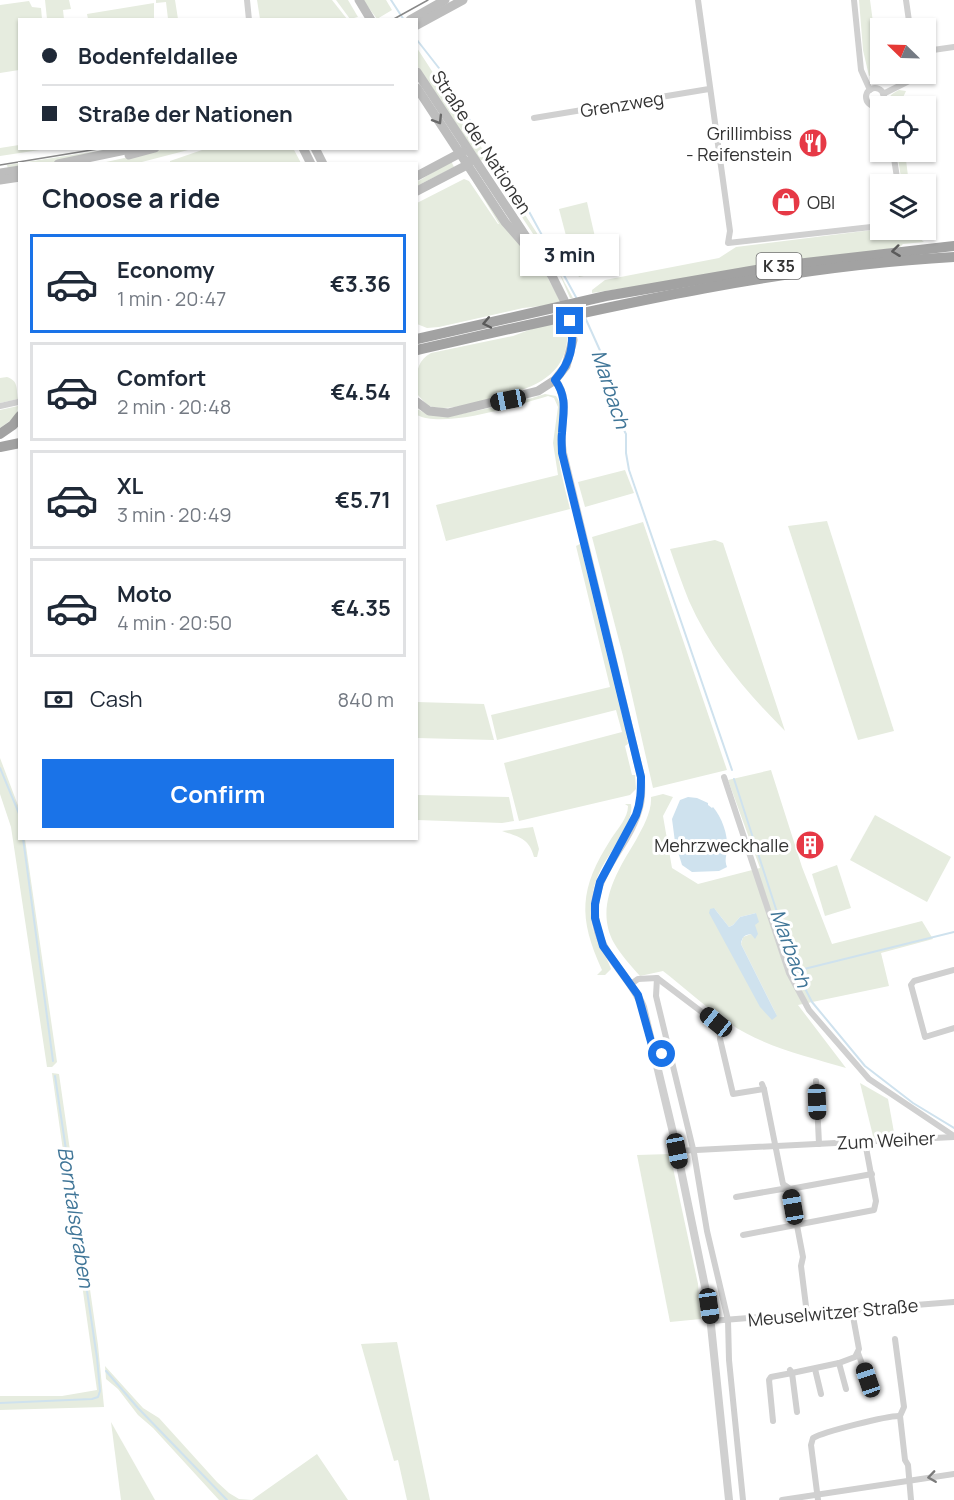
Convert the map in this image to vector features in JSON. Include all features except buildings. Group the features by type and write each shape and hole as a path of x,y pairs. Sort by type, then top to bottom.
{"highway":[{"name":"K 35","path":"418,339 440,339 607,301 779,266 954,246"},
{"name":"K 35","path":"607,301 788,274 954,256"},
{"path":"418,328 440,339 418,359"},
{"name":"K 35","path":"418,350 440,339"},
{"path":"0,435 14,425 18,419"},
{"path":"0,435 18,431"},
{"path":"0,447 18,442"}],"main road":[{"path":"359,0 370,18"},
{"path":"418,20 445,0"},
{"path":"418,20 463,0"},
{"name":"Straße der Nationen","path":"418,74 467,156"},
{"name":"Straße der Nationen","path":"418,89 552,276 564,300"},
{"path":"68,162 125,150"},
{"path":"97,162 147,150"},
{"path":"418,176 467,156"},
{"path":"418,191 467,156"},
{"path":"0,173 18,170"},
{"path":"0,180 18,177"},
{"path":"418,403 432,412 454,412 532,394 555,380 566,366 573,348 570,321"}],"street":[{"path":"247,0 249,18"},
{"path":"698,0 730,231 728,243 870,227"},
{"path":"854,0 861,70 870,90"},
{"path":"906,0 909,18"},
{"path":"936,50 954,47"},
{"path":"870,104 866,96 870,90 877,88 883,94 903,84"},
{"name":"Grenzweg","path":"534,118 710,89"},
{"path":"555,380 563,394 565,405 561,434 565,463 641,777 641,796 636,815 600,882 595,904 595,918 603,946 631,984 643,1007 677,1151 711,1321 729,1500"},
{"path":"0,406 18,402"},
{"path":"723,777 789,973 809,1010 868,1079 954,1136"},
{"path":"954,970 912,982 924,1039 954,1028"},
{"path":"631,984 638,979 657,978 707,1015 721,1029 720,1039 733,1094 763,1087 783,1184 789,1188 803,1257 801,1266 807,1314"},
{"path":"657,978 656,996 693,1150 707,1231 728,1320 729,1360 743,1500"},
{"path":"655,1056 670,1052"},
{"name":"Zum Weiher","path":"816,1081 819,1144"},
{"name":"Zum Weiher","path":"677,1151 954,1136"},
{"path":"743,1235 873,1210 876,1204 865,1142"},
{"path":"735,1197 872,1174"},
{"path":"694,1234 707,1231"},
{"name":"Meuselwitzer Straße","path":"711,1321 954,1302"},
{"path":"852,1311 858,1353 868,1380"},
{"path":"895,1339 904,1407 900,1416 911,1500"},
{"path":"773,1421 769,1378 839,1363 854,1358 858,1353"},
{"path":"839,1363 846,1389"},
{"path":"815,1369 821,1394"},
{"path":"791,1372 797,1412"},
{"path":"719,1413 734,1412"},
{"path":"817,1497 811,1445 813,1438 832,1430 876,1419 900,1416"},
{"path":"782,1500 817,1497 954,1474"}],"shaded area":[{"path":"45,0 69,0 71,9 63,10 64,18 47,18"},
{"path":"156,0 175,0 178,18 168,18 166,2 156,3"},
{"path":"257,0 332,0 346,18 260,18"},
{"path":"336,0 348,0 358,17 349,18"},
{"path":"363,0 386,0 392,10 376,18"},
{"path":"859,0 870,0 872,18 870,18 869,76 863,50"},
{"path":"29,1 32,7 41,8 42,18 18,18 18,70 0,73 0,5"},
{"path":"154,3 154,18 88,18 87,14"},
{"path":"418,50 544,244 573,298 570,298 560,275 484,159 479,162 418,67"},
{"path":"899,90 906,91 904,96 890,96"},
{"path":"18,145 18,150 39,150 0,156 0,148"},
{"path":"104,150 108,150 66,160 26,162"},
{"path":"160,150 188,150 142,162 106,162"},
{"path":"202,150 294,150 300,162 170,162"},
{"path":"451,161 454,167 418,185 418,181"},
{"path":"899,162 906,162 908,174 900,174"},
{"path":"18,163 18,166 8,169 7,165"},
{"path":"464,179 469,181 499,224 473,181 513,235 543,269 560,301 550,305 523,308 439,327 427,328 418,324 418,202"},
{"path":"587,202 603,272 579,277 575,270 559,209"},
{"path":"870,230 870,240 922,240 924,242 592,293 592,290 605,280 719,258 736,247"},
{"path":"567,322 567,342 563,357 544,379 500,397 449,408 428,406 418,395 419,366 431,353 513,336 537,327"},
{"path":"7,377 15,383 18,399 0,403 0,378"},
{"path":"545,394 556,396 558,400 560,414 558,452 570,509 446,541 436,505 558,475 553,443 558,407 554,398 548,396 462,418 429,419 418,415 418,410 429,415 456,415 519,402"},
{"path":"18,406 17,416 0,428 0,410"},
{"path":"625,470 634,493 585,507 578,482"},
{"path":"827,521 894,731 858,740 788,526"},
{"path":"643,522 727,770 653,788 623,656 592,537"},
{"path":"715,540 723,543 785,731 757,702 708,637 689,601 670,549"},
{"path":"580,544 626,732 628,744 625,746 632,775 635,775 636,789 630,795 519,821 504,763 622,732 616,710 497,740 491,715 610,687 576,546"},
{"path":"418,702 484,704 494,740 418,738"},
{"path":"0,758 18,805 18,840 25,840 57,1062 52,1067 47,1067 11,827 0,794"},
{"path":"771,770 802,867 832,944 922,921 933,939 881,953 889,986 798,1005 846,1068 786,1050 742,1031 712,1011 663,971 640,976 614,943 608,929 607,902 611,889 646,819 651,797 663,794 673,797 663,816 672,868 698,884 760,868 728,780","holes":["714,908 729,927 740,917 756,913 755,925 751,934 743,937 741,944 777,1016"]},
{"path":"418,795 509,797 514,821 502,823 418,820"},
{"path":"625,804 631,804 629,820 600,871 592,898 593,932 611,969 605,975 597,975 602,970 594,951 586,918 588,888 600,857 626,815 628,806"},
{"path":"875,815 951,857 927,902 850,860"},
{"path":"533,827 539,849 537,857 534,857 529,846 522,839 502,831"},
{"path":"837,865 851,908 825,916 812,874"},
{"path":"52,1073 59,1074 98,1345 104,1407 0,1410 0,1396 62,1396 97,1390"},
{"path":"860,1083 888,1099 895,1138 874,1140"},
{"path":"670,1154 698,1284 701,1319 670,1322 637,1155"},
{"path":"397,1342 430,1500 407,1500 398,1460 394,1461 361,1344"},
{"path":"105,1366 143,1408 159,1418 229,1493 239,1499 252,1500 219,1500 153,1428 138,1415 118,1389 106,1379"},
{"path":"111,1422 155,1500 121,1500"},
{"path":"317,1454 348,1500 252,1500"}],"water":[{"path":"688,797 708,803 722,821 726,837 727,867 719,871 692,872 682,865 675,842 672,819 680,800"},
{"path":"714,908 729,927 740,917 756,913 759,922 755,925 758,934 755,939 751,934 745,936 741,944 777,1016 772,1020 760,1007 709,913 710,909"}],"waterway":[{"name":"Marbach","path":"391,0 403,18"},
{"name":"Marbach","path":"418,41 442,72 457,103 482,136 498,167 521,197 577,299"},
{"name":"Marbach","path":"584,315 602,355 603,375 615,392 615,413 626,434 629,470 732,770"},
{"name":"Borntalsgraben","path":"0,768 18,811"},
{"name":"Marbach","path":"734,779 796,971 812,1002 865,1066 913,1103 954,1128"},
{"name":"Borntalsgraben","path":"23,840 53,1061"},
{"path":"796,971 954,932"},
{"name":"Borntalsgraben","path":"0,1403 92,1399 98,1397 100,1391 55,1076"},
{"name":"Borntalsgraben","path":"106,1371 138,1408 227,1500"}],"tram line":[{"path":"396,18 428,0"},
{"path":"18,162 92,150"},
{"path":"0,165 18,162"}],"place":[{"name":"Grillimbiss - Reifenstein","path":"813,143"},
{"name":"OBI","path":"786,202"},
{"name":"Mehrzweckhalle","path":"810,845"}],"route":[{"path":"570,321 573,348 566,366 555,380 563,394 565,405 561,434 562,453 641,777 640,805 600,882 595,904 595,918 603,946 638,995 655,1056 662,1054"}]}
